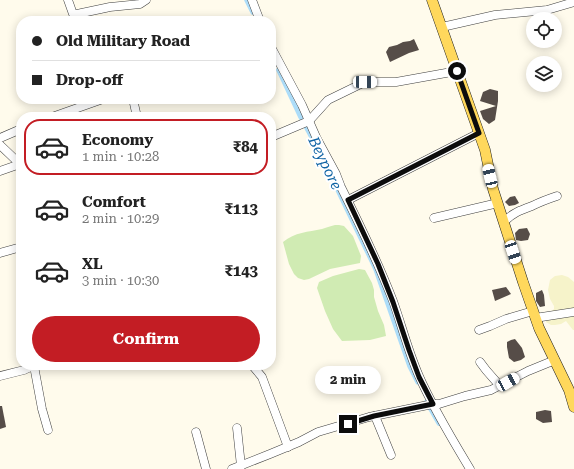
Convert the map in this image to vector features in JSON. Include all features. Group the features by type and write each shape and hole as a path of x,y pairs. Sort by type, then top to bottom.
{"main road":[{"path":"432,0 485,150 493,189 534,315 569,390 574,407"}],"street":[{"path":"68,0 73,14 77,14 110,7 140,4 146,0"},
{"path":"252,0 258,16"},
{"path":"442,28 495,15 547,10 574,2"},
{"path":"276,56 336,174 378,264 419,377 470,469"},
{"path":"276,135 309,121 328,100 365,82 396,82 457,71"},
{"path":"66,112 90,104"},
{"path":"0,138 16,131"},
{"path":"348,200 479,133"},
{"path":"0,145 16,159"},
{"path":"0,171 16,166"},
{"path":"504,222 508,217 516,212 543,200 557,196"},
{"path":"434,218 498,203"},
{"path":"0,253 16,248"},
{"path":"479,330 506,318 574,312"},
{"path":"232,469 288,447 318,432 374,416 433,404 440,404 465,396 492,390 528,371 555,360"},
{"path":"480,362 500,386"},
{"path":"0,376 24,370"},
{"path":"35,370 42,409 48,430"},
{"path":"256,370 262,377 288,447"},
{"path":"374,416 391,455"},
{"path":"237,428 241,466"},
{"path":"196,432 206,469"}],"shaded area":[{"path":"562,275 568,277 574,282 574,330 566,321 555,325 551,325 546,322 546,317 554,309 548,290 550,280 555,276"}],"green space":[{"path":"335,225 344,226 353,236 361,256 360,263 330,269 309,279 304,280 298,278 294,274 289,264 283,242 297,234"},
{"path":"359,269 365,270 372,283 374,297 384,325 386,336 370,340 342,341 333,329 317,288 319,282 333,276"}],"building":[{"path":"414,39 419,50 390,62 386,52 389,47"},
{"path":"490,89 498,91 498,101 495,120 489,124 483,119 480,111 496,106 480,101 483,92"},
{"path":"515,196 519,203 509,206 505,202 510,197"},
{"path":"527,228 530,234 528,240 516,240 515,233 519,229"},
{"path":"506,287 511,294 495,301 492,290"},
{"path":"542,290 545,306 540,307 536,301 536,293"},
{"path":"515,339 522,348 525,357 514,362 509,358 507,342"},
{"path":"0,406 2,406 6,427 0,429"},
{"path":"545,410 551,411 552,422 543,423 536,419 536,412"}],"waterway":[{"name":"Beypore","path":"247,0 253,12"},
{"name":"Beypore","path":"279,70 376,269 410,366 418,382"},
{"name":"Beypore","path":"427,402 439,423"}],"route":[{"path":"348,424 374,416 433,404 419,377 378,264 348,200 479,133 457,71"}]}
